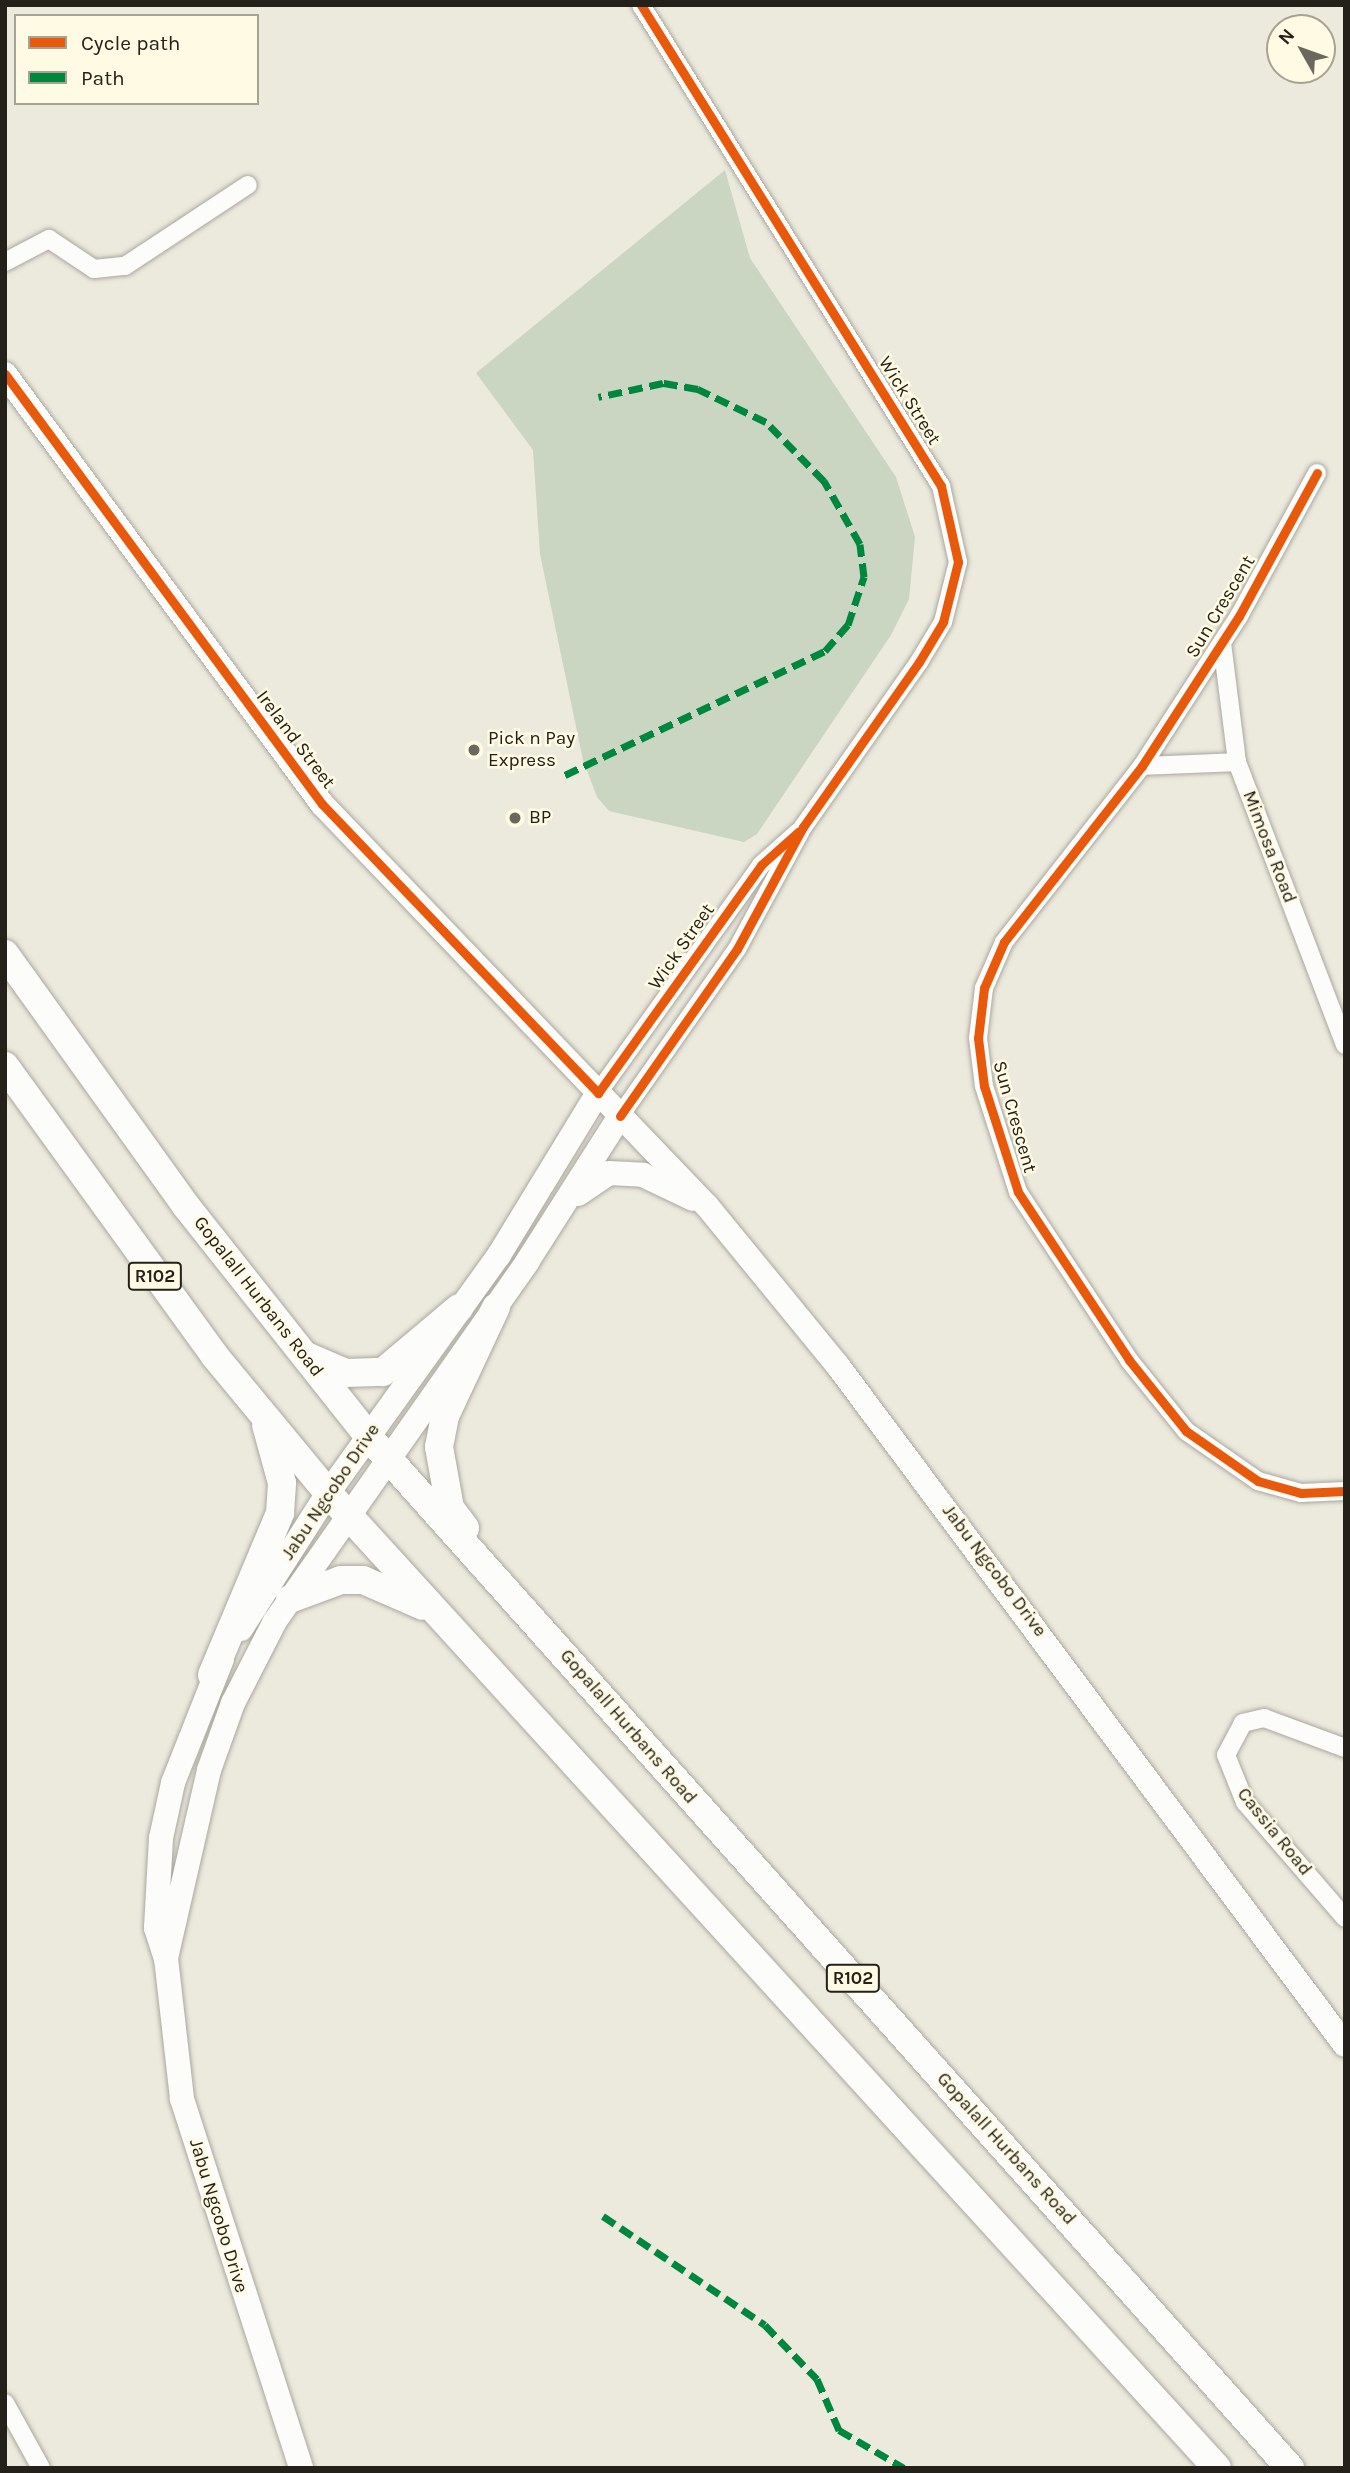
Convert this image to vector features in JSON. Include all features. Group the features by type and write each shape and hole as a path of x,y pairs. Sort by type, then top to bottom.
{"main road":[{"name":"Ireland Street","path":"5,374 322,804 598,1093"},
{"name":"Gopalall Hurbans Road","path":"5,954 186,1206 368,1436 1290,2468"},
{"name":"R102","path":"5,1066 120,1228 328,1493 1217,2468"},
{"name":"Jabu Ngcobo Drive","path":"301,2468 182,2099 166,1958 156,1928 161,1838 173,1783 212,1675 328,1493 459,1308 598,1093 706,1206 991,1565 1345,2045"},
{"name":"Jabu Ngcobo Drive","path":"166,1958 209,1770 233,1703 289,1599 496,1307 620,1116"},
{"path":"555,1216 594,1178 609,1173 643,1175 706,1206"},
{"path":"496,1307 445,1416 439,1447 450,1508 539,1625"},
{"path":"303,1355 346,1373 383,1372 459,1308"},
{"path":"212,1675 280,1513 282,1483 261,1409"},
{"path":"289,1599 341,1580 363,1580 435,1612"}],"street":[{"name":"Wick Street","path":"620,1116 737,949 803,827 943,622 958,562 955,525 941,486 641,5"},
{"path":"5,262 50,239 94,269 125,266 248,185"},
{"name":"Sun Crescent","path":"1317,473 1222,643 1142,766 992,964 979,1014 984,1086 1018,1192 1129,1360 1186,1431 1258,1481 1301,1493 1345,1491"},
{"name":"Mimosa Road","path":"1222,643 1237,762 1345,1045"},
{"path":"1142,766 1237,762"},
{"name":"Wick Street","path":"598,1093 761,864 803,827"},
{"name":"Cassia Road","path":"1345,1748 1264,1718 1243,1723 1226,1755 1245,1802 1345,1918"},
{"path":"5,2403 41,2468"}],"green space":[{"path":"725,170 750,258 896,477 915,537 909,599 891,635 757,834 744,842 609,811 597,797 583,760 540,554 533,450 476,373"}],"marked path":[{"path":"565,775 825,651 848,625 864,577 860,544 824,481 766,422 698,389 663,383 598,397"},
{"path":"603,2216 765,2325 817,2379 839,2430 904,2468"}],"cycle path":[{"path":"620,1116 737,949 803,827 919,662 943,622 958,562 941,486 641,5"},
{"path":"5,374 322,804 598,1093 761,865 798,832"},
{"path":"1317,473 1239,616 1142,766 1004,942 984,988 978,1038 984,1086 1018,1192 1129,1360 1186,1431 1258,1481 1301,1493 1345,1491"}],"place":[{"name":"Pick n Pay Express","path":"474,750"},
{"name":"BP","path":"515,818"}]}
